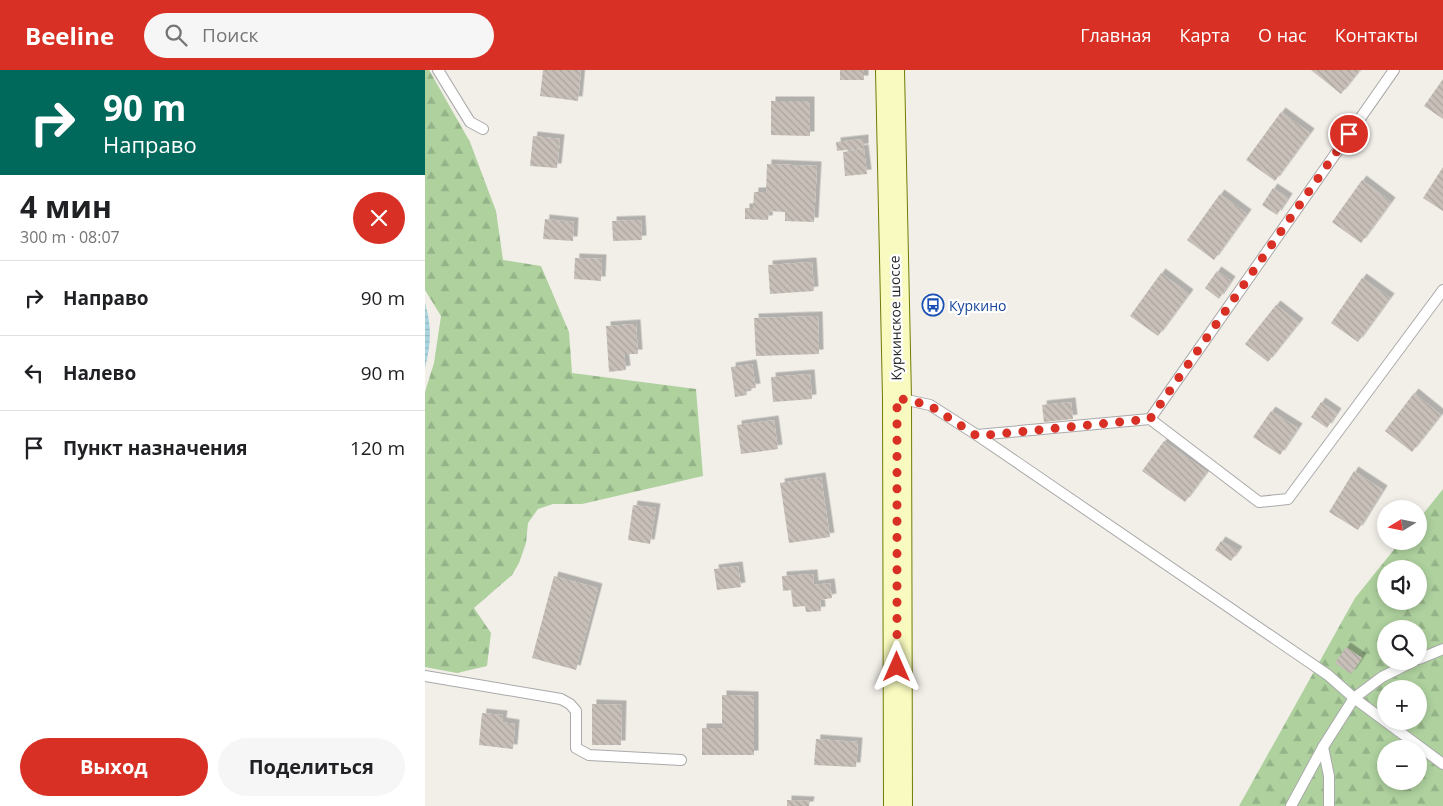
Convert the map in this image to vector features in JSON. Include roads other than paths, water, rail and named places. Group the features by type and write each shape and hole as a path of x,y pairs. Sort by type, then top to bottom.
{"main road":[{"name":"Куркинское шоссе","path":"890,70 897,398 898,806"}],"lane":[{"path":"438,70 470,122 483,129"},
{"path":"1150,419 1394,70"},
{"path":"977,436 1150,419 1259,502 1288,499 1443,290"},
{"path":"897,398 929,405 977,436 1327,675 1354,698 1443,764"},
{"path":"1427,654 1443,649"},
{"path":"1291,806 1323,747 1354,698 1382,677 1396,670"},
{"path":"425,676 561,699 571,704 576,711 576,748 589,755 681,760"},
{"path":"1323,747 1329,776 1329,806"}],"water":[{"path":"425,303 430,336 425,368"}],"place":[{"name":"Куркино","path":"933,305"}]}
